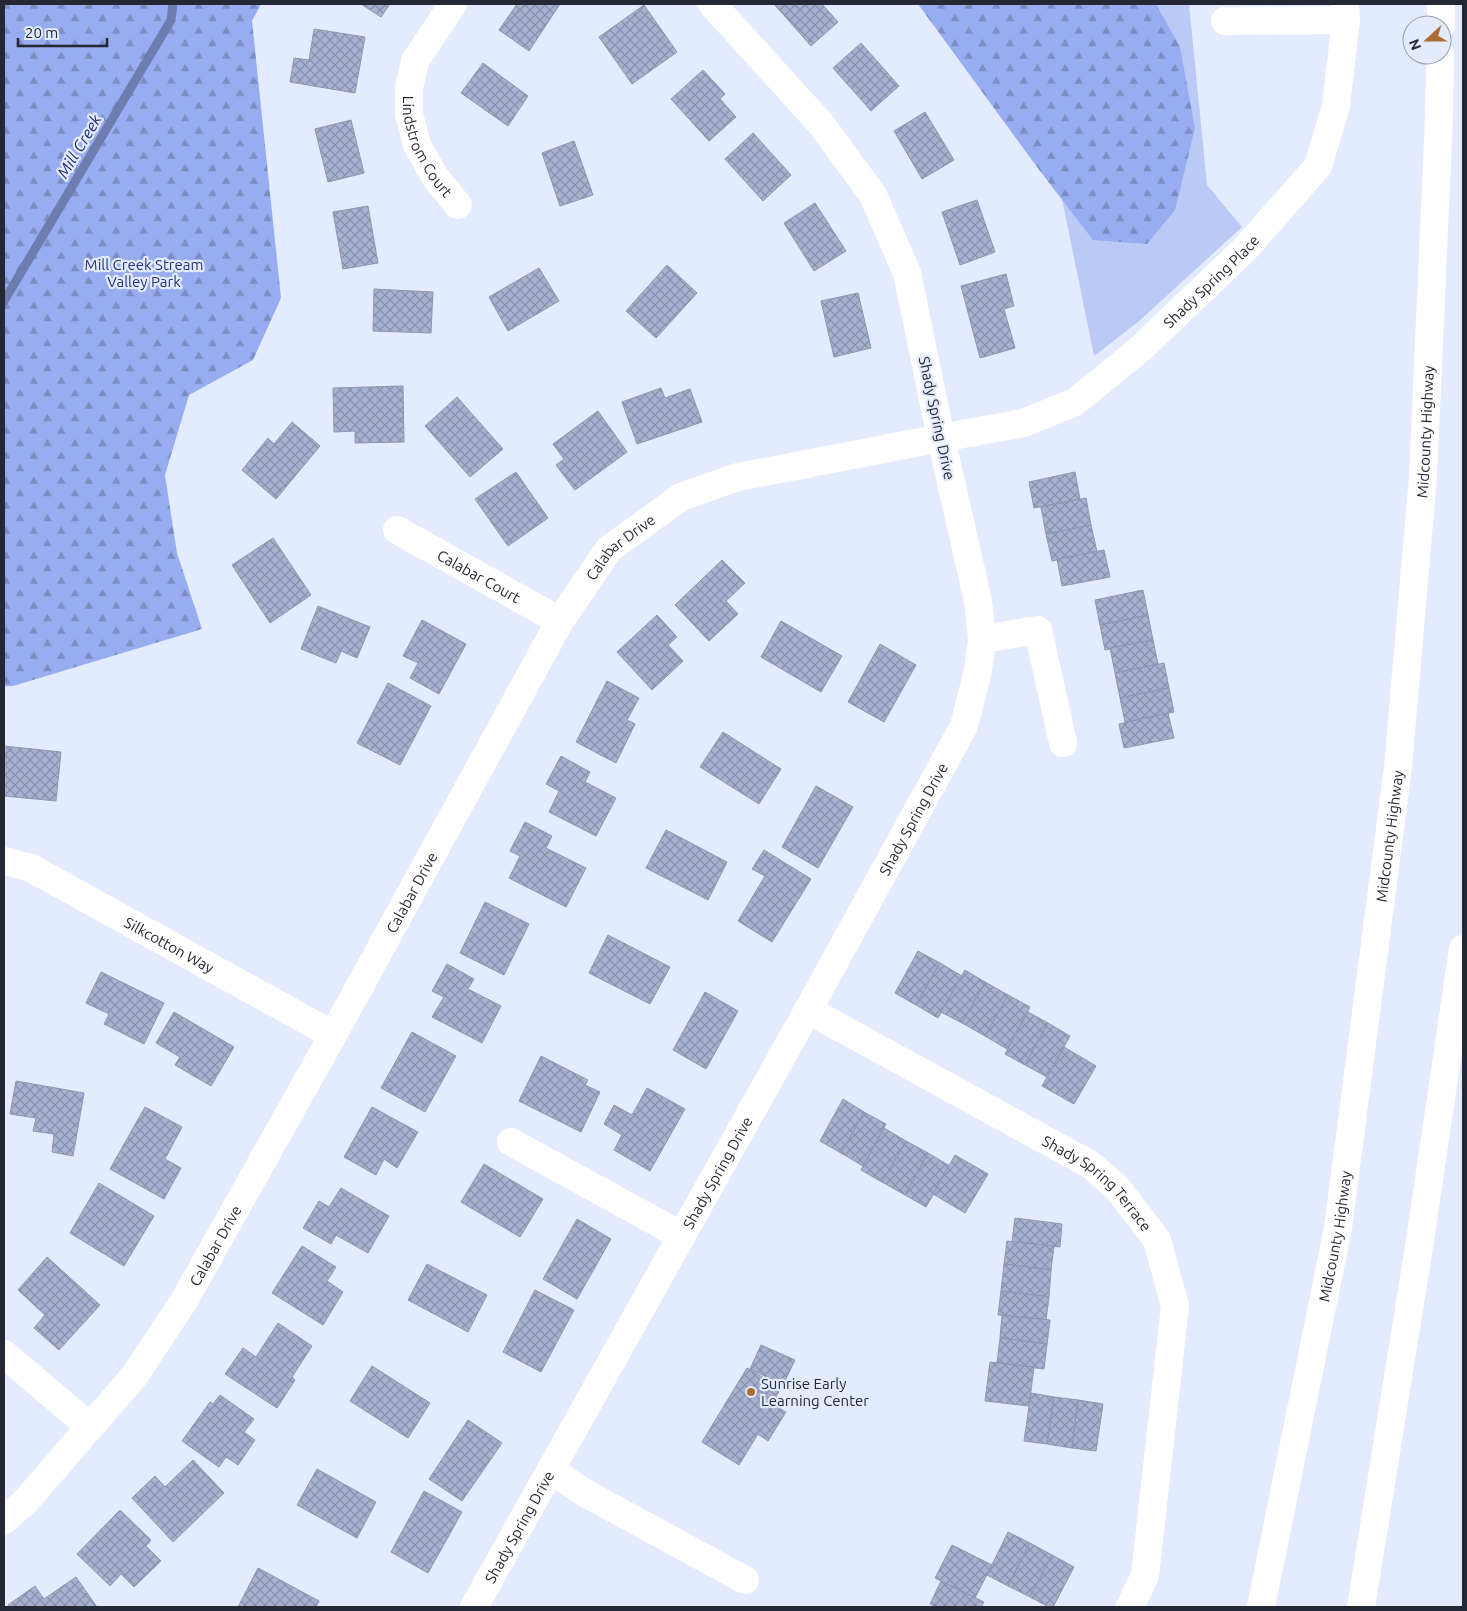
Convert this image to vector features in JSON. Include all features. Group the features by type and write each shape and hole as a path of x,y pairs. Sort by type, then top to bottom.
{"street":[{"name":"Lindstrom Court","path":"453,4 415,61 409,88 409,114 417,145 434,176 458,205"},
{"name":"Shady Spring Drive","path":"474,1607 808,1010 964,726 978,672 982,640 978,601 941,438 907,273 873,195 821,124 712,4"},
{"name":"Shady Spring Place","path":"941,438 1024,423 1074,402 1140,349 1245,249 1318,166 1336,106 1346,12"},
{"path":"1225,21 1346,12"},
{"name":"Midcounty Highway","path":"1261,1607 1338,1228 1398,767 1423,477 1440,65"},
{"name":"Calabar Drive","path":"4,1520 24,1502 135,1375 184,1299 333,1035 560,621 609,549 681,496 738,478 941,438"},
{"name":"Calabar Court","path":"397,530 560,621"},
{"path":"982,640 1038,630 1063,743"},
{"name":"Silkcotton Way","path":"4,861 31,868 333,1035"},
{"path":"1361,1607 1419,1247 1463,949"},
{"name":"Shady Spring Terrace","path":"808,1010 1091,1165 1118,1189 1156,1240 1175,1306 1145,1575 1130,1607"},
{"path":"511,1142 682,1236"},
{"path":"4,1354 90,1427"},
{"path":"551,1470 586,1493 745,1580"}],"shaded area":[{"path":"928,4 1189,4 1207,185 1242,227 1138,322 1094,356 1048,130"}],"green space":[{"name":"Mill Creek Stream Valley Park","path":"4,4 261,4 252,21 281,298 253,360 189,395 165,475 177,553 202,629 13,686 4,686"},
{"path":"918,4 1156,4 1180,47 1195,128 1175,210 1147,244 1093,240"}],"building":[{"path":"361,4 390,4 381,17"},
{"path":"517,4 560,4 529,51 499,30"},
{"path":"774,4 822,4 838,22 811,46"},
{"path":"644,5 677,52 632,84 599,37"},
{"path":"314,29 365,37 355,93 290,82 294,58 309,60"},
{"path":"861,43 899,86 871,111 833,68"},
{"path":"483,63 528,96 508,126 461,93"},
{"path":"703,70 725,94 720,99 736,117 709,141 671,99"},
{"path":"925,112 954,160 922,179 894,131"},
{"path":"351,120 364,173 328,182 315,129"},
{"path":"753,133 791,175 763,201 725,159"},
{"path":"574,141 593,195 560,206 542,153"},
{"path":"977,200 995,252 960,265 942,212"},
{"path":"815,203 846,251 814,271 784,223"},
{"path":"368,206 378,263 343,269 333,212"},
{"path":"667,265 697,293 656,338 626,311"},
{"path":"539,268 559,301 508,331 489,297"},
{"path":"1006,274 1014,306 1004,309 1015,348 980,358 961,286"},
{"path":"374,289 433,292 431,333 373,331"},
{"path":"858,293 871,348 834,357 821,301"},
{"path":"403,386 404,442 355,443 355,431 334,432 333,388"},
{"path":"661,388 665,398 690,389 702,422 637,444 622,402"},
{"path":"457,397 503,449 470,477 425,426"},
{"path":"598,411 627,452 575,490 556,465 564,459 553,444"},
{"path":"292,422 320,446 276,499 242,470 268,438 274,444"},
{"path":"516,472 548,518 508,546 475,499"},
{"path":"1075,472 1080,499 1034,508 1029,482"},
{"path":"1086,498 1091,525 1046,534 1041,507"},
{"path":"1091,525 1097,552 1052,561 1046,534"},
{"path":"273,538 311,595 270,623 232,565"},
{"path":"1104,550 1110,577 1062,586 1057,559"},
{"path":"722,560 745,583 726,601 738,614 709,641 675,605"},
{"path":"1143,590 1148,615 1100,625 1095,600"},
{"path":"318,606 370,627 357,658 341,651 336,663 301,649"},
{"path":"657,615 677,637 668,645 683,661 652,690 617,652"},
{"path":"1148,615 1153,640 1105,650 1100,625"},
{"path":"422,620 466,644 439,694 410,678 418,663 403,656"},
{"path":"781,621 842,656 821,692 761,657"},
{"path":"1153,640 1158,664 1115,673 1110,648"},
{"path":"880,644 916,665 884,722 848,702"},
{"path":"1164,663 1169,688 1120,698 1115,673"},
{"path":"607,681 639,698 627,720 635,724 616,763 576,742"},
{"path":"388,683 431,706 400,765 357,743"},
{"path":"1169,688 1174,712 1125,722 1120,698"},
{"path":"1168,713 1174,738 1124,748 1119,724"},
{"path":"723,732 781,769 759,804 700,767"},
{"path":"4,746 61,752 56,801 4,796"},
{"path":"561,756 590,772 585,782 616,798 596,836 549,812 559,791 546,784"},
{"path":"816,786 853,807 818,868 782,847"},
{"path":"525,822 552,836 546,848 586,868 566,907 509,878 520,856 510,851"},
{"path":"666,830 727,862 708,900 646,868"},
{"path":"764,850 811,879 772,942 738,921 765,876 752,869"},
{"path":"485,902 529,924 504,975 460,953"},
{"path":"608,935 670,967 650,1004 589,973"},
{"path":"918,951 940,963 916,1005 895,993"},
{"path":"940,963 962,976 938,1018 916,1005"},
{"path":"447,964 474,979 468,989 501,1006 482,1043 432,1017 444,997 432,991"},
{"path":"965,970 985,982 962,1023 941,1012"},
{"path":"101,972 164,1003 144,1044 104,1024 109,1014 86,1003"},
{"path":"985,982 1008,995 985,1036 962,1023"},
{"path":"705,992 738,1011 706,1069 673,1050"},
{"path":"1008,995 1030,1007 1007,1049 985,1036"},
{"path":"174,1012 234,1047 211,1086 175,1065 180,1057 156,1043"},
{"path":"1028,1012 1048,1023 1025,1065 1005,1054"},
{"path":"1048,1023 1070,1036 1047,1077 1025,1065"},
{"path":"412,1032 456,1056 425,1112 381,1088"},
{"path":"1064,1047 1096,1066 1074,1104 1042,1086"},
{"path":"541,1056 588,1080 585,1085 600,1092 581,1132 519,1101"},
{"path":"16,1081 84,1093 73,1156 52,1152 54,1134 33,1131 36,1118 10,1114"},
{"path":"647,1088 685,1109 650,1171 614,1150 622,1135 604,1124 614,1105 632,1115"},
{"path":"843,1099 864,1112 841,1153 820,1141"},
{"path":"145,1107 182,1127 165,1159 181,1168 164,1199 110,1169"},
{"path":"372,1107 418,1132 397,1168 384,1159 376,1175 344,1157"},
{"path":"864,1112 886,1124 863,1166 841,1153"},
{"path":"884,1128 906,1141 882,1182 861,1170"},
{"path":"906,1141 928,1153 905,1195 882,1182"},
{"path":"928,1153 950,1166 926,1207 905,1195"},
{"path":"955,1155 988,1174 965,1213 933,1194"},
{"path":"484,1164 543,1199 520,1237 461,1202"},
{"path":"99,1183 154,1216 124,1266 70,1233"},
{"path":"341,1188 389,1216 368,1253 336,1235 331,1244 303,1228 319,1201 329,1207"},
{"path":"1015,1218 1062,1224 1060,1247 1012,1242"},
{"path":"577,1219 611,1239 577,1299 543,1279"},
{"path":"1007,1241 1054,1246 1051,1270 1004,1264"},
{"path":"302,1246 336,1267 327,1281 343,1292 323,1325 272,1293"},
{"path":"47,1257 100,1305 59,1350 34,1328 45,1315 18,1290"},
{"path":"427,1264 487,1295 468,1332 408,1300"},
{"path":"1004,1264 1051,1270 1049,1297 1001,1291"},
{"path":"535,1290 574,1310 541,1372 503,1352"},
{"path":"1001,1291 1049,1297 1046,1320 998,1315"},
{"path":"1002,1315 1050,1320 1047,1344 1000,1338"},
{"path":"278,1323 312,1346 292,1377 295,1380 277,1408 225,1374 243,1348 256,1357"},
{"path":"1000,1338 1047,1344 1044,1369 997,1363"},
{"path":"761,1345 795,1360 783,1385 750,1369"},
{"path":"990,1362 1034,1367 1029,1406 985,1401"},
{"path":"372,1366 430,1403 408,1438 350,1401"},
{"path":"747,1368 781,1388 772,1404 786,1412 768,1441 758,1434 739,1465 702,1442"},
{"path":"1031,1393 1054,1397 1047,1444 1024,1441"},
{"path":"220,1395 254,1419 244,1432 255,1440 238,1465 226,1457 219,1467 182,1441 210,1402 213,1404"},
{"path":"1054,1397 1078,1400 1072,1448 1047,1444"},
{"path":"1078,1400 1103,1404 1096,1451 1072,1448"},
{"path":"468,1420 502,1443 462,1501 429,1479"},
{"path":"193,1460 224,1493 173,1542 132,1498 155,1476 165,1487"},
{"path":"317,1469 376,1502 357,1538 297,1505"},
{"path":"424,1491 462,1512 428,1573 391,1552"},
{"path":"120,1510 151,1540 146,1546 161,1561 134,1587 121,1574 110,1586 77,1554"},
{"path":"1008,1532 1030,1543 1008,1586 987,1575"},
{"path":"1030,1543 1052,1555 1030,1597 1008,1586"},
{"path":"952,1545 992,1565 975,1598 935,1578"},
{"path":"1052,1555 1074,1567 1053,1607 1049,1607 1030,1597"},
{"path":"258,1568 319,1601 316,1607 238,1607"},
{"path":"76,1577 97,1607 9,1607 8,1605 35,1586 44,1599"},
{"path":"941,1581 984,1602 981,1607 937,1607 930,1604"}],"waterway":[{"name":"Mill Creek","path":"4,301 171,20 173,4"}],"place":[{"name":"Sunrise Early Learning Center","path":"751,1392"}]}
